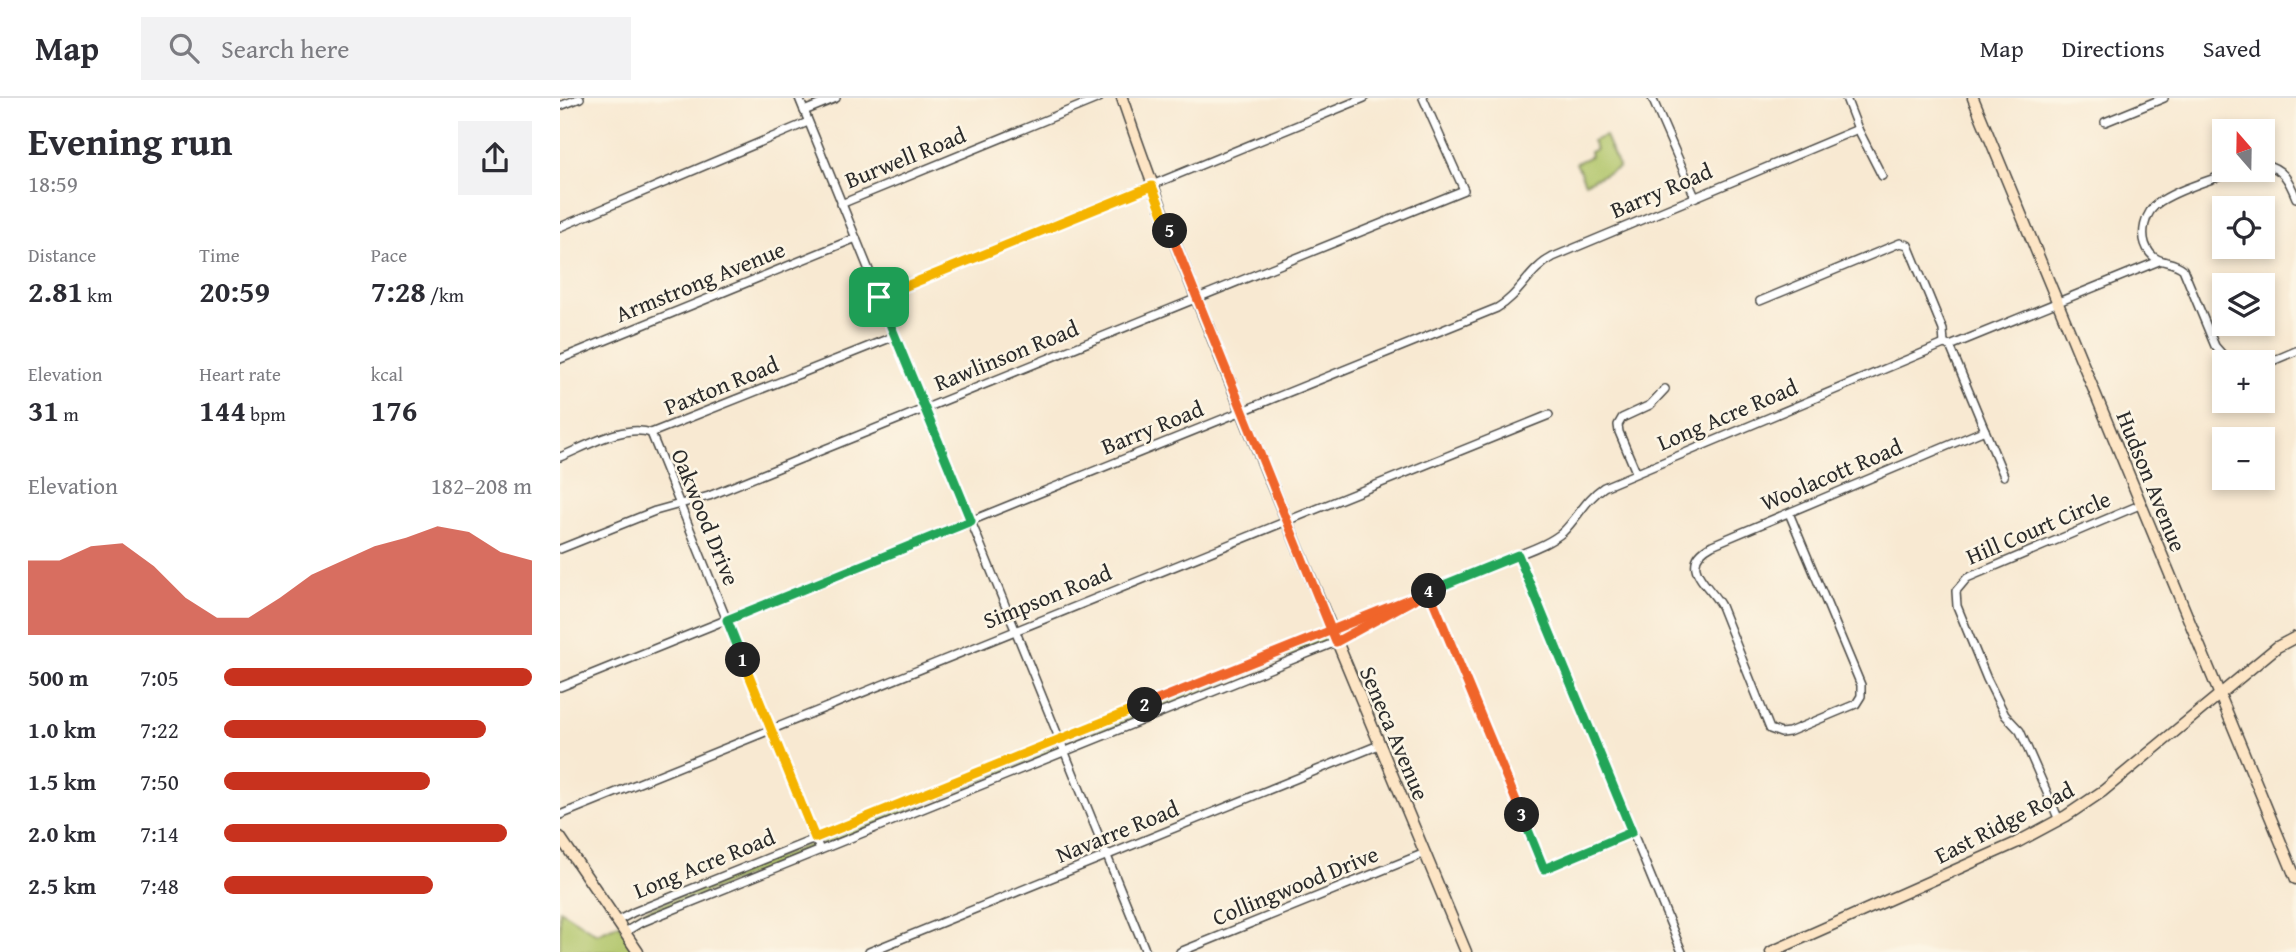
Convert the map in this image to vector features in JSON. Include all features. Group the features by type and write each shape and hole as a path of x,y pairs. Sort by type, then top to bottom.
{"main road":[{"name":"Seneca Avenue","path":"1122,98 1152,186 1242,411 1466,952"},
{"name":"Hudson Avenue","path":"1973,98 2296,879"},
{"name":"East Ridge Road","path":"1771,952 2016,843 2059,820 2103,791 2277,647 2296,637"},
{"path":"560,836 638,952"}],"street":[{"path":"560,106 580,98"},
{"path":"799,98 1146,952"},
{"path":"804,111 836,98"},
{"name":"Burwell Road","path":"841,204 1100,98"},
{"path":"879,297 1364,98"},
{"name":"Rawlinson Road","path":"560,549 655,511 709,496 1464,190 1423,98"},
{"path":"1662,98 1652,100 1695,197"},
{"path":"1846,98 1882,176"},
{"path":"2105,122 2150,101 2164,98"},
{"path":"560,227 808,122"},
{"name":"Barry Road","path":"560,687 1497,308 1510,300 1528,276 1546,260 1858,129"},
{"path":"2275,168 2290,182 2296,198"},
{"path":"2212,180 2162,200 2151,211 2144,225 2144,240 2151,254 2159,261 2173,263 2183,269 2218,350"},
{"name":"Armstrong Avenue","path":"560,359 856,239"},
{"path":"1760,302 1900,243 1908,245 1947,345 2004,476"},
{"name":"Long Acre Road","path":"621,926 640,923 1064,751 1333,636 1429,591 1552,540 1562,533 1596,492 1636,472 2159,261"},
{"name":"Paxton Road","path":"560,457 625,431 638,429 650,433 895,336"},
{"path":"2275,360 2296,351"},
{"path":"1636,472 1618,425 1622,418 1650,405 1665,389"},
{"name":"Simpson Road","path":"560,815 1549,415"},
{"name":"Woolacott Road","path":"1789,513 1861,685 1861,696 1856,704 1781,733 1770,729 1717,597 1699,578 1697,560 1702,551 1712,545 1985,430"},
{"name":"Oakwood Drive","path":"650,433 820,850"},
{"name":"Hill Court Circle","path":"2059,820 2020,731 2004,715 1987,679 1957,606 1956,591 1967,578 2142,504"},
{"path":"1518,555 1682,952"},
{"path":"1429,591 1544,869 1632,832"},
{"name":"Long Acre Road","path":"621,926 634,912 1060,739 1333,636 1429,591"},
{"name":"Navarre Road","path":"869,952 1379,745"},
{"name":"Collingwood Drive","path":"1180,952 1425,853"}],"green space":[{"path":"1605,136 1619,168 1585,183 1576,163 1591,156 1590,152 1596,149 1592,141"},
{"path":"1328,637 1327,641 1071,745 1067,742"},
{"path":"1054,746 1055,751 821,844 822,839"},
{"path":"810,844 813,846 812,850 636,921 632,920 634,915"},
{"path":"560,910 597,934 619,924 638,952 560,952"}],"route":[{"path":"879,297 971,521 727,620 815,838 1331,630 1377,611 1429,591 1544,869 1632,832 1518,555 1429,591 1336,642 1331,630 1328,623 1284,513 1244,417 1152,186 879,297"}]}
